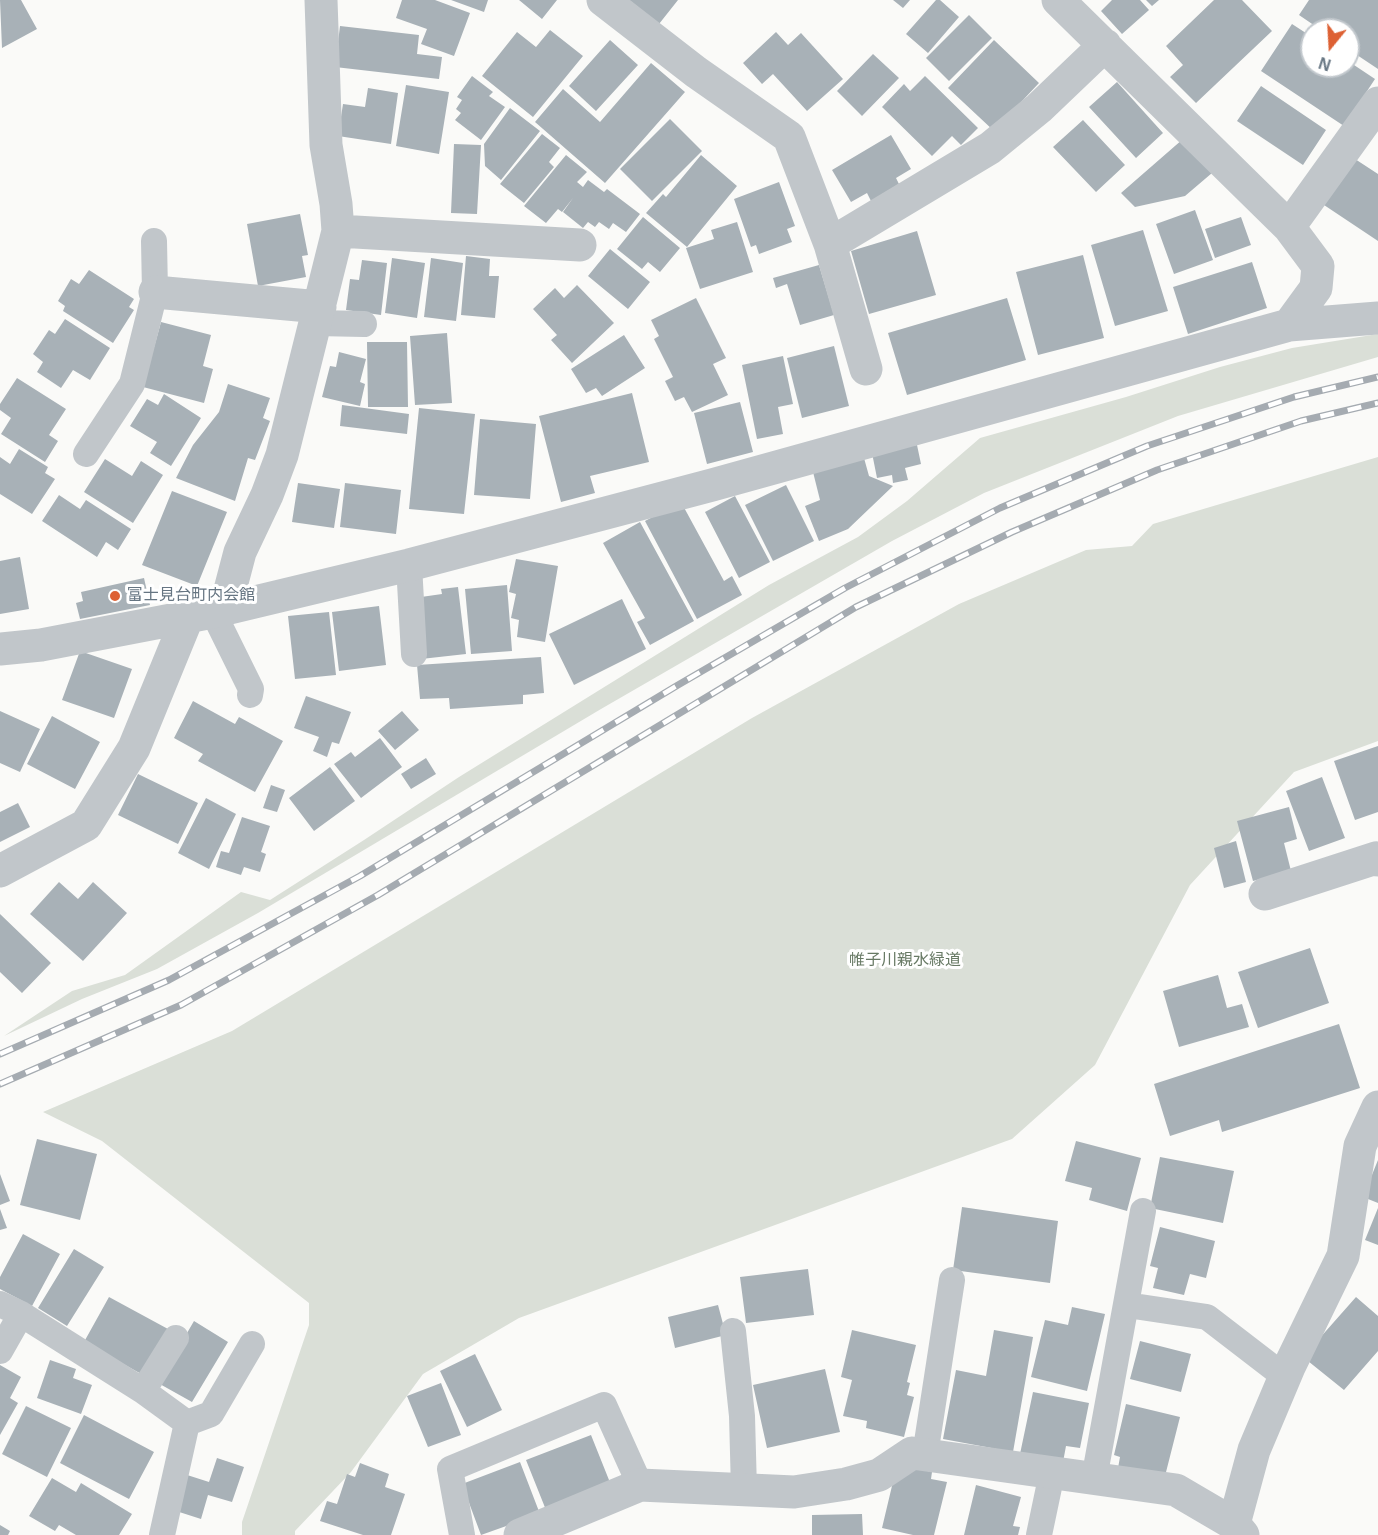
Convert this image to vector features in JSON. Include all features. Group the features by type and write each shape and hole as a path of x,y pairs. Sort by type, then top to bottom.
{"street":[{"path":"0,871 86,825 134,748 240,552 267,495 282,455 338,231 326,145 321,0"},
{"path":"603,0 696,72 789,137 830,244 866,369"},
{"path":"1058,0 1289,227 1318,266 1316,288 1289,325"},
{"path":"830,244 990,148 1039,108 1105,45"},
{"path":"1289,227 1378,103"},
{"path":"338,231 580,245"},
{"path":"155,292 318,315"},
{"path":"0,649 41,645 208,612 409,565 712,484 884,424 1289,325 1378,318"},
{"path":"1265,894 1376,858 1378,860"},
{"path":"520,1535 640,1485 794,1492 846,1484 879,1475 912,1454 1176,1490 1238,1530 1254,1450 1285,1377 1343,1256 1360,1146 1378,1107"}],"lane":[{"path":"86,454 132,384 155,292 154,241"},
{"path":"318,315 364,324"},
{"path":"409,565 414,654"},
{"path":"208,612 251,689 250,695"},
{"path":"1094,1479 1143,1211"},
{"path":"925,1455 952,1280"},
{"path":"1127,1305 1207,1317 1285,1377"},
{"path":"0,1351 10,1309 143,1391 187,1423"},
{"path":"733,1331 742,1416 744,1490"},
{"path":"143,1391 176,1338"},
{"path":"187,1423 211,1414 252,1344"},
{"path":"462,1535 450,1469 604,1405 640,1485"},
{"path":"162,1535 187,1423"},
{"path":"1040,1535 1052,1473"}],"green space":[{"path":"1378,334 1378,357 1178,416 984,493 892,541 601,709 258,913 157,969 82,999 4,1036 72,991 125,975 241,892 270,900 459,777 769,585 858,537 907,501 980,438 1292,348"},
{"name":"帷子川親水緑道","path":"1378,457 1378,741 1294,772 1190,885 1095,1065 1012,1139 519,1318 423,1374 351,1472 295,1531 295,1535 242,1535 242,1522 309,1325 309,1303 102,1141 43,1112 232,1031 752,718 959,604 1086,550 1132,546 1153,524"}],"building":[{"path":"0,0 21,0 37,29 2,48"},
{"path":"402,0 435,0 470,13 454,56 421,44 427,29 396,18"},
{"path":"451,0 488,0 484,12"},
{"path":"519,0 557,0 542,19"},
{"path":"629,0 678,0 659,24"},
{"path":"893,0 910,0 903,8"},
{"path":"936,0 940,0 959,17 928,53 906,34"},
{"path":"1112,0 1140,0 1149,10 1122,34 1101,11"},
{"path":"1146,0 1159,0 1152,6"},
{"path":"1214,0 1242,0 1272,31 1196,103 1170,77 1183,65 1166,46"},
{"path":"1309,0 1378,0 1378,69 1360,57 1360,18 1303,18 1299,15"},
{"path":"969,15 992,38 949,81 926,58"},
{"path":"1292,24 1300,29 1300,78 1360,78 1360,69 1375,79 1344,126 1261,71"},
{"path":"340,26 419,35 417,54 442,57 439,79 335,67"},
{"path":"550,30 583,56 533,117 482,76 517,32 536,47"},
{"path":"776,32 788,45 801,33 843,79 807,111 773,74 762,84 743,63"},
{"path":"610,40 638,65 596,111 569,86"},
{"path":"994,40 1039,83 994,131 948,88"},
{"path":"873,54 899,78 862,116 837,91"},
{"path":"651,63 685,92 605,183 535,122 563,89 600,122"},
{"path":"472,76 493,92 489,96 505,107 481,140 455,120 461,113 456,109 462,100 457,97"},
{"path":"925,76 978,128 961,145 952,136 932,156 882,107 904,84 910,91"},
{"path":"1117,82 1163,133 1136,158 1089,107"},
{"path":"406,85 449,92 439,154 396,146"},
{"path":"1261,86 1326,130 1303,165 1237,121"},
{"path":"368,88 398,93 391,144 338,136 343,104 365,107"},
{"path":"510,108 540,131 501,180 485,166 484,144"},
{"path":"670,119 702,151 652,201 620,169"},
{"path":"1083,120 1125,165 1096,192 1053,147"},
{"path":"542,134 560,148 549,162 554,167 524,203 500,184"},
{"path":"891,135 911,169 896,178 899,184 871,201 867,193 851,202 832,170"},
{"path":"1183,139 1212,173 1185,196 1135,207 1121,193"},
{"path":"454,144 481,145 477,214 451,213"},
{"path":"566,155 587,172 577,182 583,187 588,180 604,192 607,189 640,214 626,232 613,223 609,229 599,222 595,227 588,222 583,228 563,212 573,198 562,212 558,209 546,223 524,206"},
{"path":"701,155 737,186 687,247 646,213 663,194 666,197"},
{"path":"1355,159 1378,174 1378,241 1324,205"},
{"path":"779,182 795,226 787,229 792,242 759,254 756,245 751,247 734,199"},
{"path":"1195,210 1213,260 1174,274 1156,224"},
{"path":"300,214 308,255 302,256 306,277 258,286 247,224"},
{"path":"643,217 680,248 660,272 648,262 642,269 617,249"},
{"path":"1241,217 1251,245 1215,258 1205,229"},
{"path":"737,222 753,272 700,289 686,248 714,239 711,230"},
{"path":"1143,230 1168,311 1115,326 1091,245"},
{"path":"917,231 936,295 869,314 851,251"},
{"path":"610,249 650,282 628,309 588,276"},
{"path":"1083,255 1104,338 1038,355 1016,272"},
{"path":"466,256 490,259 489,276 499,276 495,318 461,315"},
{"path":"392,258 425,263 417,318 385,313"},
{"path":"431,258 463,263 456,321 424,317"},
{"path":"362,260 387,263 381,315 346,310 350,279 359,280"},
{"path":"1252,262 1267,308 1188,334 1173,287"},
{"path":"819,265 834,315 800,325 787,284 776,288 773,278"},
{"path":"89,270 134,299 129,307 134,310 113,343 63,311 65,306 58,301 71,279 79,284"},
{"path":"577,285 614,323 572,363 551,340 557,335 533,309 555,288 564,298"},
{"path":"696,298 726,358 713,364 728,395 692,412 684,397 675,401 665,381 673,377 654,339 659,336 651,320"},
{"path":"1007,298 1026,360 907,395 888,333"},
{"path":"65,319 110,348 90,380 73,370 61,388 37,372 43,362 33,354 49,330 55,334"},
{"path":"161,322 211,335 203,366 213,369 204,403 143,387"},
{"path":"447,333 452,403 415,405 410,336"},
{"path":"624,335 645,368 602,396 596,388 586,393 571,369"},
{"path":"367,342 407,342 408,407 368,407"},
{"path":"834,346 849,406 802,418 787,358"},
{"path":"339,352 366,359 360,382 365,384 360,406 322,397 330,366 336,367"},
{"path":"783,356 793,404 778,407 783,434 757,439 742,365"},
{"path":"17,378 66,409 49,435 58,441 45,462 1,434 11,418 0,410 0,404"},
{"path":"228,384 270,398 263,418 270,421 255,460 248,458 235,501 176,478 193,445 219,412"},
{"path":"632,393 649,462 590,476 595,493 561,502 539,416"},
{"path":"164,394 201,418 171,466 150,453 157,442 130,426 147,399 158,405"},
{"path":"740,402 753,452 707,464 694,413"},
{"path":"342,405 409,414 407,434 340,426"},
{"path":"419,408 475,414 464,514 409,509"},
{"path":"480,419 536,424 530,499 474,495"},
{"path":"917,445 921,464 905,468 908,480 893,483 892,475 877,478 872,453"},
{"path":"19,449 48,467 45,473 55,479 32,514 0,494 0,457 10,464"},
{"path":"864,458 869,476 893,486 848,529 819,541 805,506 820,500 813,472"},
{"path":"105,459 132,476 141,461 163,475 133,523 84,492"},
{"path":"298,483 340,489 334,528 292,522"},
{"path":"345,483 401,490 396,534 340,527"},
{"path":"786,485 814,541 773,561 745,505"},
{"path":"172,491 227,512 197,586 142,565"},
{"path":"59,495 80,509 86,500 131,529 118,550 106,542 97,557 42,521"},
{"path":"735,496 770,562 739,578 705,512"},
{"path":"681,502 724,581 732,576 742,595 697,619 645,521"},
{"path":"640,522 694,621 650,645 637,622 645,618 603,543"},
{"path":"20,557 29,609 0,614 0,561"},
{"path":"516,559 558,566 545,642 517,637 519,620 511,618 516,594 509,592"},
{"name":"富士見台町内会館","path":"144,578 150,605 80,619 76,603 83,601 81,592"},
{"path":"507,585 512,651 471,654 465,589"},
{"path":"458,587 466,654 421,659 414,598 442,594 441,589"},
{"path":"622,599 646,649 574,685 549,634"},
{"path":"379,606 386,665 339,671 332,612"},
{"path":"329,612 336,675 295,679 288,616"},
{"path":"80,651 132,669 114,718 62,700"},
{"path":"541,657 544,693 523,695 523,704 450,709 449,698 420,699 417,665"},
{"path":"306,696 351,712 339,744 332,742 327,757 313,751 319,737 294,728"},
{"path":"193,701 235,724 239,717 283,741 255,792 198,761 203,754 174,738"},
{"path":"0,711 40,729 20,772 0,763"},
{"path":"402,711 419,730 395,750 378,731"},
{"path":"52,716 100,742 75,789 27,764"},
{"path":"380,738 402,767 361,798 334,764 351,752 355,757"},
{"path":"1378,746 1378,812 1355,820 1334,761"},
{"path":"426,758 436,774 411,789 401,774"},
{"path":"330,767 355,801 314,831 289,798"},
{"path":"138,774 198,803 178,844 118,815"},
{"path":"1322,777 1345,838 1309,851 1286,791"},
{"path":"271,785 285,790 277,812 263,808"},
{"path":"206,798 236,814 209,869 178,853"},
{"path":"18,803 30,827 0,842 0,812"},
{"path":"1289,807 1297,839 1284,843 1291,871 1253,881 1237,821"},
{"path":"242,817 270,826 261,852 266,854 260,872 244,867 241,875 216,867 221,851 229,853"},
{"path":"1236,841 1246,882 1224,888 1214,848"},
{"path":"59,882 78,899 93,882 127,913 83,961 30,914"},
{"path":"0,914 51,963 22,993 0,972"},
{"path":"1310,948 1329,1003 1258,1028 1238,972"},
{"path":"1218,975 1227,1008 1242,1004 1249,1027 1179,1047 1163,991"},
{"path":"1339,1024 1360,1088 1222,1132 1219,1120 1170,1136 1154,1084"},
{"path":"37,1139 97,1154 80,1220 20,1205"},
{"path":"1076,1141 1141,1158 1127,1211 1089,1200 1092,1188 1065,1181"},
{"path":"1160,1157 1234,1171 1223,1223 1150,1208"},
{"path":"1378,1160 1378,1203 1363,1197"},
{"path":"0,1174 10,1201 0,1205"},
{"path":"962,1207 1058,1221 1050,1283 953,1270"},
{"path":"1378,1208 1378,1245 1365,1240"},
{"path":"0,1209 7,1228 0,1230"},
{"path":"1160,1227 1215,1241 1206,1278 1190,1274 1184,1295 1153,1288 1158,1268 1150,1266"},
{"path":"23,1234 60,1254 32,1306 0,1289 0,1277"},
{"path":"74,1249 104,1267 67,1326 38,1308"},
{"path":"808,1269 814,1315 746,1323 740,1277"},
{"path":"109,1297 168,1329 143,1375 84,1342"},
{"path":"1356,1297 1378,1316 1378,1351 1344,1390 1303,1357"},
{"path":"718,1305 726,1335 675,1348 668,1317"},
{"path":"1072,1307 1105,1314 1087,1391 1031,1377 1045,1320 1068,1325"},
{"path":"194,1321 228,1342 192,1402 158,1383"},
{"path":"852,1330 916,1345 907,1382 910,1383 907,1395 914,1397 904,1437 866,1428 867,1421 843,1416 852,1380 841,1377"},
{"path":"994,1330 1033,1337 1013,1452 943,1439 956,1370 986,1376"},
{"path":"1140,1341 1191,1354 1181,1392 1130,1379"},
{"path":"475,1354 502,1410 467,1427 440,1371"},
{"path":"50,1360 76,1369 73,1378 92,1385 81,1414 37,1398"},
{"path":"0,1365 21,1377 10,1398 18,1403 0,1435"},
{"path":"825,1369 840,1432 767,1448 753,1385"},
{"path":"441,1383 461,1435 428,1447 407,1396"},
{"path":"1033,1392 1089,1403 1080,1448 1066,1446 1063,1462 1020,1454"},
{"path":"1126,1404 1180,1417 1164,1480 1118,1468 1120,1457 1114,1455"},
{"path":"26,1406 71,1428 47,1477 2,1454"},
{"path":"84,1415 154,1452 129,1499 60,1463"},
{"path":"591,1435 611,1485 546,1510 526,1460"},
{"path":"217,1458 244,1467 232,1502 208,1495 201,1519 173,1510 184,1474 209,1482"},
{"path":"520,1462 540,1514 481,1535 462,1484"},
{"path":"360,1463 389,1474 385,1487 405,1494 391,1535 363,1535 320,1521 327,1501 337,1504 347,1474 355,1477"},
{"path":"905,1466 932,1472 931,1479 947,1482 934,1535 913,1535 882,1528 896,1469"},
{"path":"52,1478 76,1492 81,1483 132,1514 119,1535 76,1535 59,1525 55,1531 29,1516"},
{"path":"976,1485 1021,1497 1013,1526 1020,1527 1018,1535 964,1535"},
{"path":"862,1514 863,1535 812,1535 812,1515"},
{"path":"0,1525 10,1531 8,1535 0,1535"}],"railway":[{"path":"0,1054 169,980 360,876 678,685 845,588 1000,508 1147,446 1294,397 1378,377"},
{"path":"0,1084 181,1005 378,895 856,607 1012,532 1157,470 1301,421 1378,403"}],"place":[{"name":"富士見台町内会館","path":"115,596"}]}
